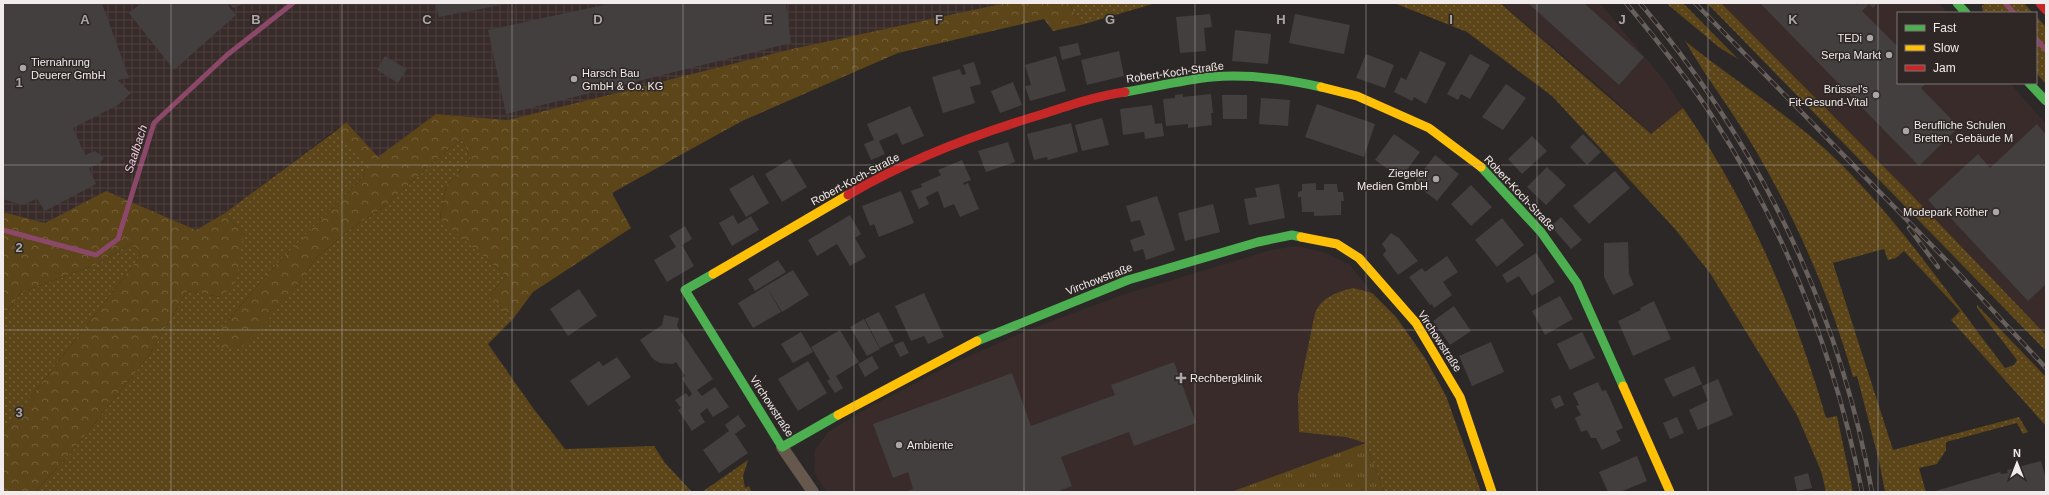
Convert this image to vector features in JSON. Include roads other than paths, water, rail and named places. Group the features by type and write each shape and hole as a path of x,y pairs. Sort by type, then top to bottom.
{"street":[{"path":"2040,3 2046,10"},
{"name":"Robert-Koch-Straße","path":"685,290 876,179 951,145 1019,121 1104,95 1218,76 1257,77 1296,81 1357,96 1430,128 1480,166 1541,232 1577,283 1670,492"},
{"path":"2031,84 2046,101"},
{"name":"Virchowstraße","path":"685,290 782,447 868,398 989,335 1128,280 1258,242 1292,236 1337,244 1359,258 1416,323 1460,397 1492,492"},
{"path":"782,447 813,492"}],"waterway":[{"name":"Saalbach","path":"3,230 96,255 118,239 154,123 227,55 293,3"},
{"path":"2005,3 2013,12"},
{"path":"2037,40 2046,50"}],"railway":[{"path":"1626,3 1670,58 1712,116 1739,160 1763,204 1785,250 1823,344 1851,442 1862,492"},
{"path":"1640,3 1683,58 1722,114 1757,172 1789,232 1816,294 1839,358 1857,424 1872,492"},
{"path":"1695,3 1951,265 2046,368"},
{"path":"1909,228 1938,267"}],"place":[{"name":"TEDi","path":"1870,38"},
{"name":"Serpa Markt","path":"1889,55"},
{"name":"Tiernahrung Deuerer GmbH","path":"23,68"},
{"name":"Harsch Bau GmbH & Co. KG","path":"574,79"},
{"name":"Brüssel's Fit-Gesund-Vital","path":"1876,95"},
{"name":"Berufliche Schulen Bretten, Gebäude M","path":"1906,131"},
{"name":"Ziegeler Medien GmbH","path":"1436,179"},
{"name":"Modepark Röther","path":"1996,212"},
{"name":"Rechbergklinik","path":"1181,378"},
{"name":"Ambiente","path":"899,445"}]}
